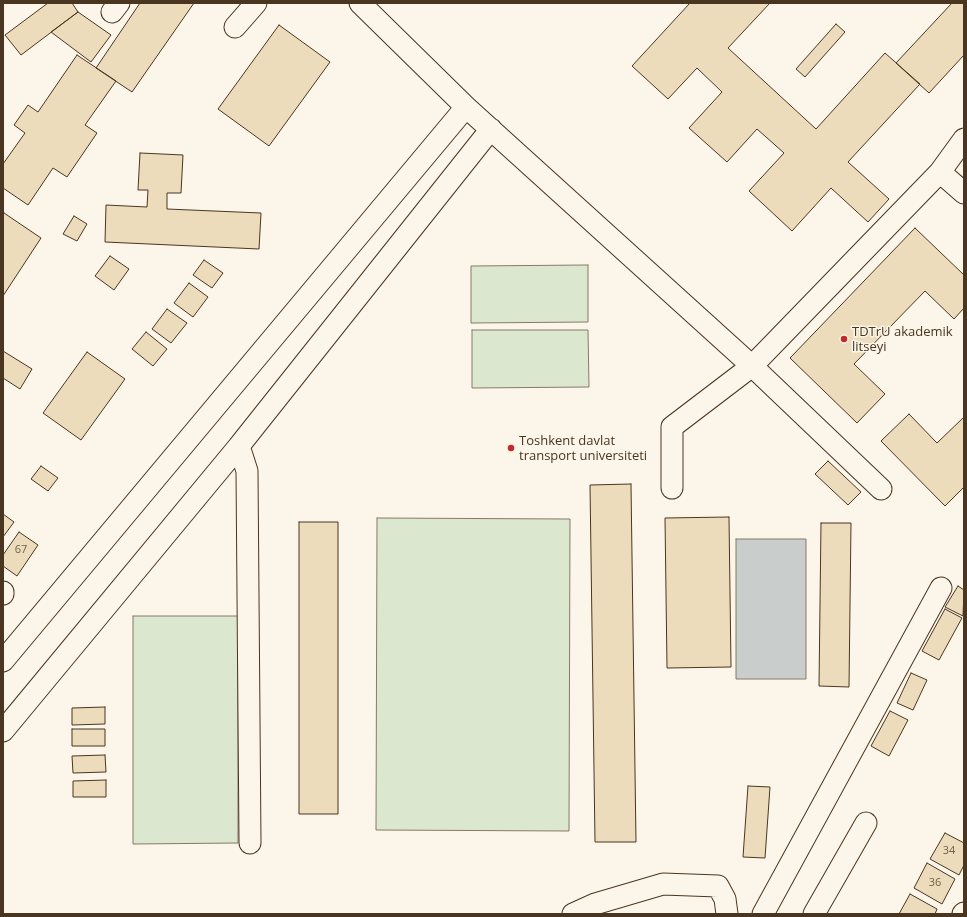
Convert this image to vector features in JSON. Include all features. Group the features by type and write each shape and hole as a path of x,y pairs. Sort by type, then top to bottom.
{"street":[{"path":"235,27 256,3"},
{"path":"360,3 466,107 752,366 881,489"},
{"path":"3,661 466,107"},
{"path":"3,731 239,446 491,129"},
{"path":"672,488 672,427 752,366 940,172 964,139"},
{"path":"940,172 964,193"},
{"path":"239,446 247,471 250,843"},
{"path":"763,914 941,588"},
{"path":"814,914 866,823"},
{"path":"573,914 594,904 663,884 718,886 725,899 727,914"}],"green space":[{"path":"588,265 588,322 471,323 471,266"},
{"path":"472,330 588,330 589,387 472,388"},
{"path":"377,518 570,519 569,831 376,830"},
{"path":"133,616 238,616 238,843 133,844"}],"shaded area":[{"path":"736,539 806,539 806,679 736,679"}],"building":[{"path":"48,3 72,3 78,12 21,55 5,35"},
{"path":"140,3 194,3 132,92 96,68"},
{"path":"690,3 770,3 728,48 816,129 885,53 920,84 848,162 889,199 868,222 831,188 792,231 749,191 784,153 757,129 727,162 689,128 722,92 697,68 668,99 632,66"},
{"path":"952,3 964,3 964,55 929,93 896,63"},
{"path":"78,12 111,35 91,62 51,32"},
{"path":"836,24 845,32 805,77 796,69"},
{"path":"279,25 330,62 269,146 218,109"},
{"path":"77,55 116,81 85,125 97,133 67,177 53,168 28,205 3,188 3,164 25,133 14,125 28,105 38,112"},
{"path":"140,153 183,155 181,193 167,193 167,209 261,213 259,249 105,242 106,205 147,207 148,190 138,190"},
{"path":"4,213 41,238 3,296 3,214"},
{"path":"74,216 87,224 77,241 63,234"},
{"name":"TDTrU akademik litseyi","path":"915,228 964,275 964,308 954,319 925,291 854,364 885,394 857,423 790,358"},
{"path":"110,256 129,269 114,290 95,276"},
{"path":"204,260 223,273 212,288 193,275"},
{"path":"189,283 208,297 193,317 174,303"},
{"path":"167,309 187,323 171,343 152,329"},
{"path":"146,332 167,349 153,366 132,349"},
{"path":"3,351 32,369 20,389 3,378"},
{"path":"87,352 125,379 81,440 43,413"},
{"path":"909,414 937,443 964,417 964,487 945,506 881,441"},
{"path":"828,461 861,492 848,505 815,474"},
{"path":"41,466 58,478 48,491 31,479"},
{"path":"631,484 636,842 595,842 590,485"},
{"path":"3,514 14,522 3,537"},
{"path":"729,517 731,667 667,668 665,518"},
{"path":"299,522 338,522 338,814 299,814"},
{"path":"821,523 851,523 849,687 819,686"},
{"path":"19,532 38,545 17,576 3,566 3,555"},
{"path":"958,586 964,590 963,616 945,607"},
{"path":"945,609 962,618 939,660 922,651"},
{"path":"911,673 927,680 913,710 897,703"},
{"path":"105,707 105,724 72,725 72,708"},
{"path":"890,711 908,720 889,756 871,746"},
{"path":"72,729 105,729 105,746 72,746"},
{"path":"105,755 106,772 73,773 72,756"},
{"path":"106,780 106,797 73,797 73,781"},
{"path":"748,786 770,787 765,858 743,857"},
{"path":"945,833 964,843 964,865 959,875 930,859"},
{"path":"927,863 955,879 942,904 914,888"},
{"path":"910,894 937,909 935,914 899,914"}],"place":[{"name":"TDTrU akademik litseyi","path":"844,339"},
{"name":"Toshkent davlat transport universiteti","path":"511,448"}]}
